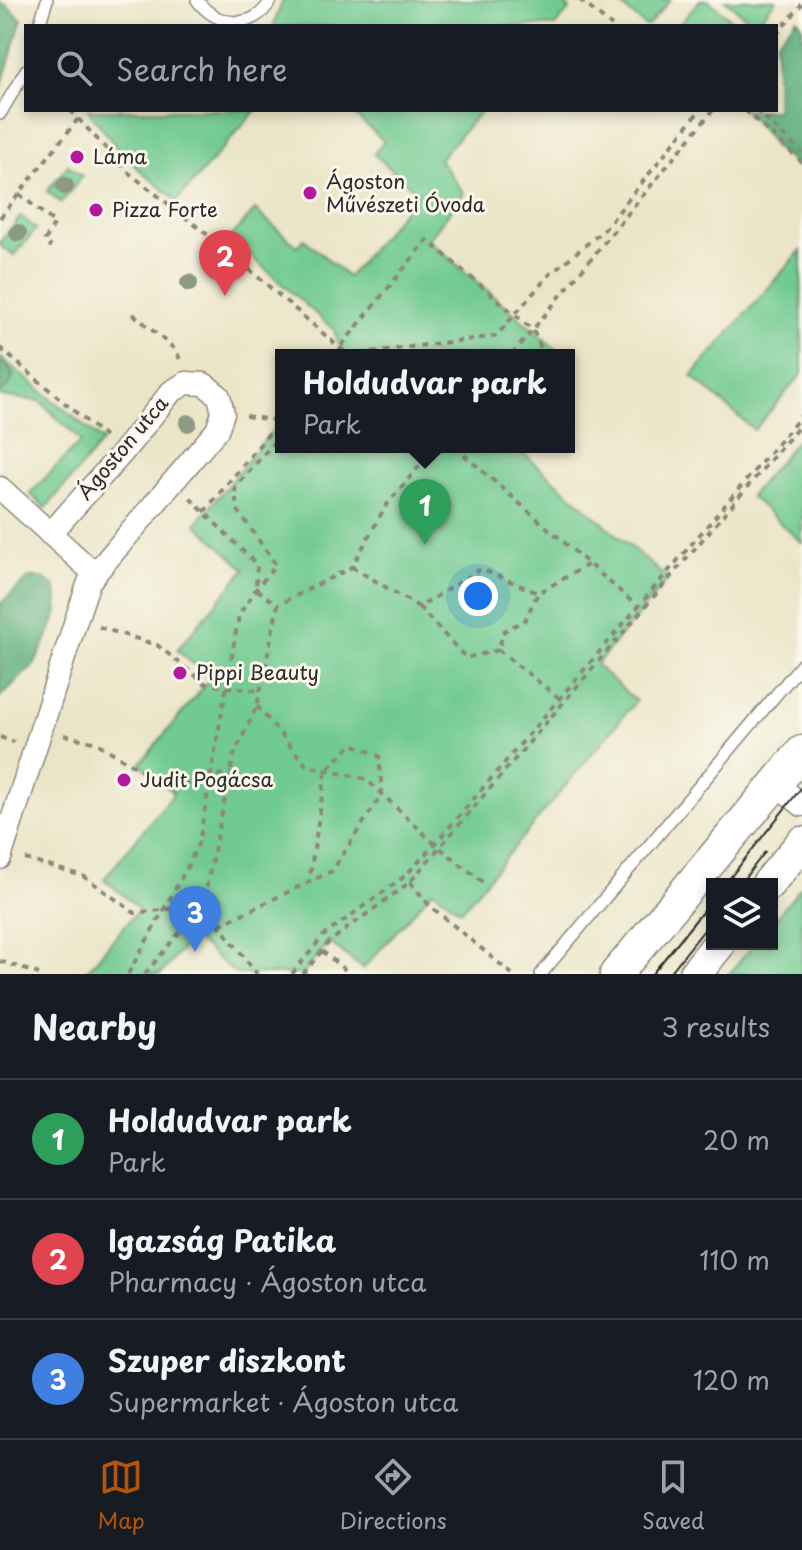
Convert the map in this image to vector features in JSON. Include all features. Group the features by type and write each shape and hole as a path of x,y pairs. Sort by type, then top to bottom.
{"main road":[{"path":"616,974 802,752"},
{"path":"773,878 802,843"},
{"path":"695,974 714,950"}],"street":[{"name":"Ágoston utca","path":"50,534 171,392 186,383 204,384 219,396 223,413"},
{"path":"1,855 89,582 217,430 223,413"},
{"path":"0,488 95,574"},
{"path":"775,783 802,805"}],"lane":[{"path":"40,24 47,0"},
{"path":"197,0 223,21 239,22 265,10 271,0"},
{"path":"0,114 24,73"},
{"path":"541,974 802,664"}],"path":[{"path":"580,0 610,24"},
{"path":"778,33 801,5"},
{"path":"72,112 129,173 227,250 340,348 427,240 533,330 541,349"},
{"path":"395,349 496,336 549,275 604,230 698,112"},
{"path":"517,349 711,112"},
{"path":"747,112 802,162"},
{"path":"758,112 802,153"},
{"path":"0,218 78,119"},
{"path":"19,194 55,223 45,240 51,247"},
{"path":"133,314 177,351 186,383"},
{"path":"0,348 123,452"},
{"path":"223,413 275,419"},
{"path":"303,974 329,942 410,882 440,849 802,415"},
{"path":"292,974 323,936 405,876 435,844 559,698 802,423"},
{"path":"204,512 275,426"},
{"path":"128,974 199,842 239,615 276,565 237,509 235,488 275,441"},
{"path":"278,605 352,567 385,507 430,453"},
{"path":"462,453 639,608"},
{"path":"173,483 257,565 256,589"},
{"path":"498,650 504,631 525,620 538,593 591,563"},
{"path":"352,567 419,607 466,658 498,650"},
{"path":"419,607 481,569 538,593"},
{"path":"256,589 278,605"},
{"path":"145,974 203,904 234,755 257,706 278,605"},
{"path":"76,620 157,645 206,684 260,691"},
{"path":"498,650 564,703"},
{"path":"257,706 307,766 366,779 440,849 484,883"},
{"path":"41,730 97,743 168,787 230,772"},
{"path":"219,925 309,882 332,871 382,794 379,756 353,744 326,770 309,882"},
{"path":"1,855 83,876 135,913 177,908 190,919 192,937"},
{"path":"410,882 429,905 512,974"},
{"path":"203,904 257,974"},
{"path":"322,951 350,974"},
{"path":"0,961 39,974"}],"green space":[{"path":"283,0 560,0 570,9 557,24 274,24"},
{"path":"615,0 670,0 650,24 643,24"},
{"path":"700,0 708,0 737,24 680,24"},
{"path":"725,0 776,0 754,24"},
{"path":"0,3 22,19 0,91"},
{"path":"797,18 802,25 802,170 773,146 745,112 778,112 778,40"},
{"path":"90,112 254,112 177,201 122,155"},
{"path":"351,112 480,112 439,159 464,193 428,240 556,349 339,349 334,330 230,238 255,210 297,246 304,239 348,277 418,193 374,154 384,141"},
{"path":"68,165 82,176 61,203 47,191"},
{"path":"21,216 36,229 14,256 0,242"},
{"path":"801,250 802,374 754,430 692,376"},
{"path":"0,357 103,441 46,508 30,494 81,441 40,401 0,396"},
{"path":"0,361 13,375 9,386 2,392 0,390"},
{"path":"275,427 275,453 523,453 668,579 596,665 636,701 461,911 433,890 363,969 329,942 303,974 236,974 192,937 161,974 84,974 139,909 104,879 174,793 140,764 210,679 177,650 245,569 196,524"},
{"path":"802,434 802,543 750,496"},
{"path":"29,578 44,578 56,588 58,613 35,664 0,697 0,604"},
{"path":"802,886 802,974 729,974 749,950 778,950 778,915"}],"tram line":[{"path":"730,878 802,787"},
{"path":"745,878 765,852"},
{"path":"652,974 706,907"},
{"path":"669,974 706,928"}],"place":[{"name":"Láma","path":"77,157"},
{"name":"Ágoston Művészeti Óvoda","path":"310,193"},
{"name":"Pizza Forte","path":"96,210"},
{"name":"Igazság Patika","path":"225,296"},
{"name":"Holdudvar park","path":"425,545"},
{"name":"Pippi Beauty","path":"180,673"},
{"name":"Judit Pogácsa","path":"124,780"},
{"name":"Szuper diszkont","path":"195,952"}]}
